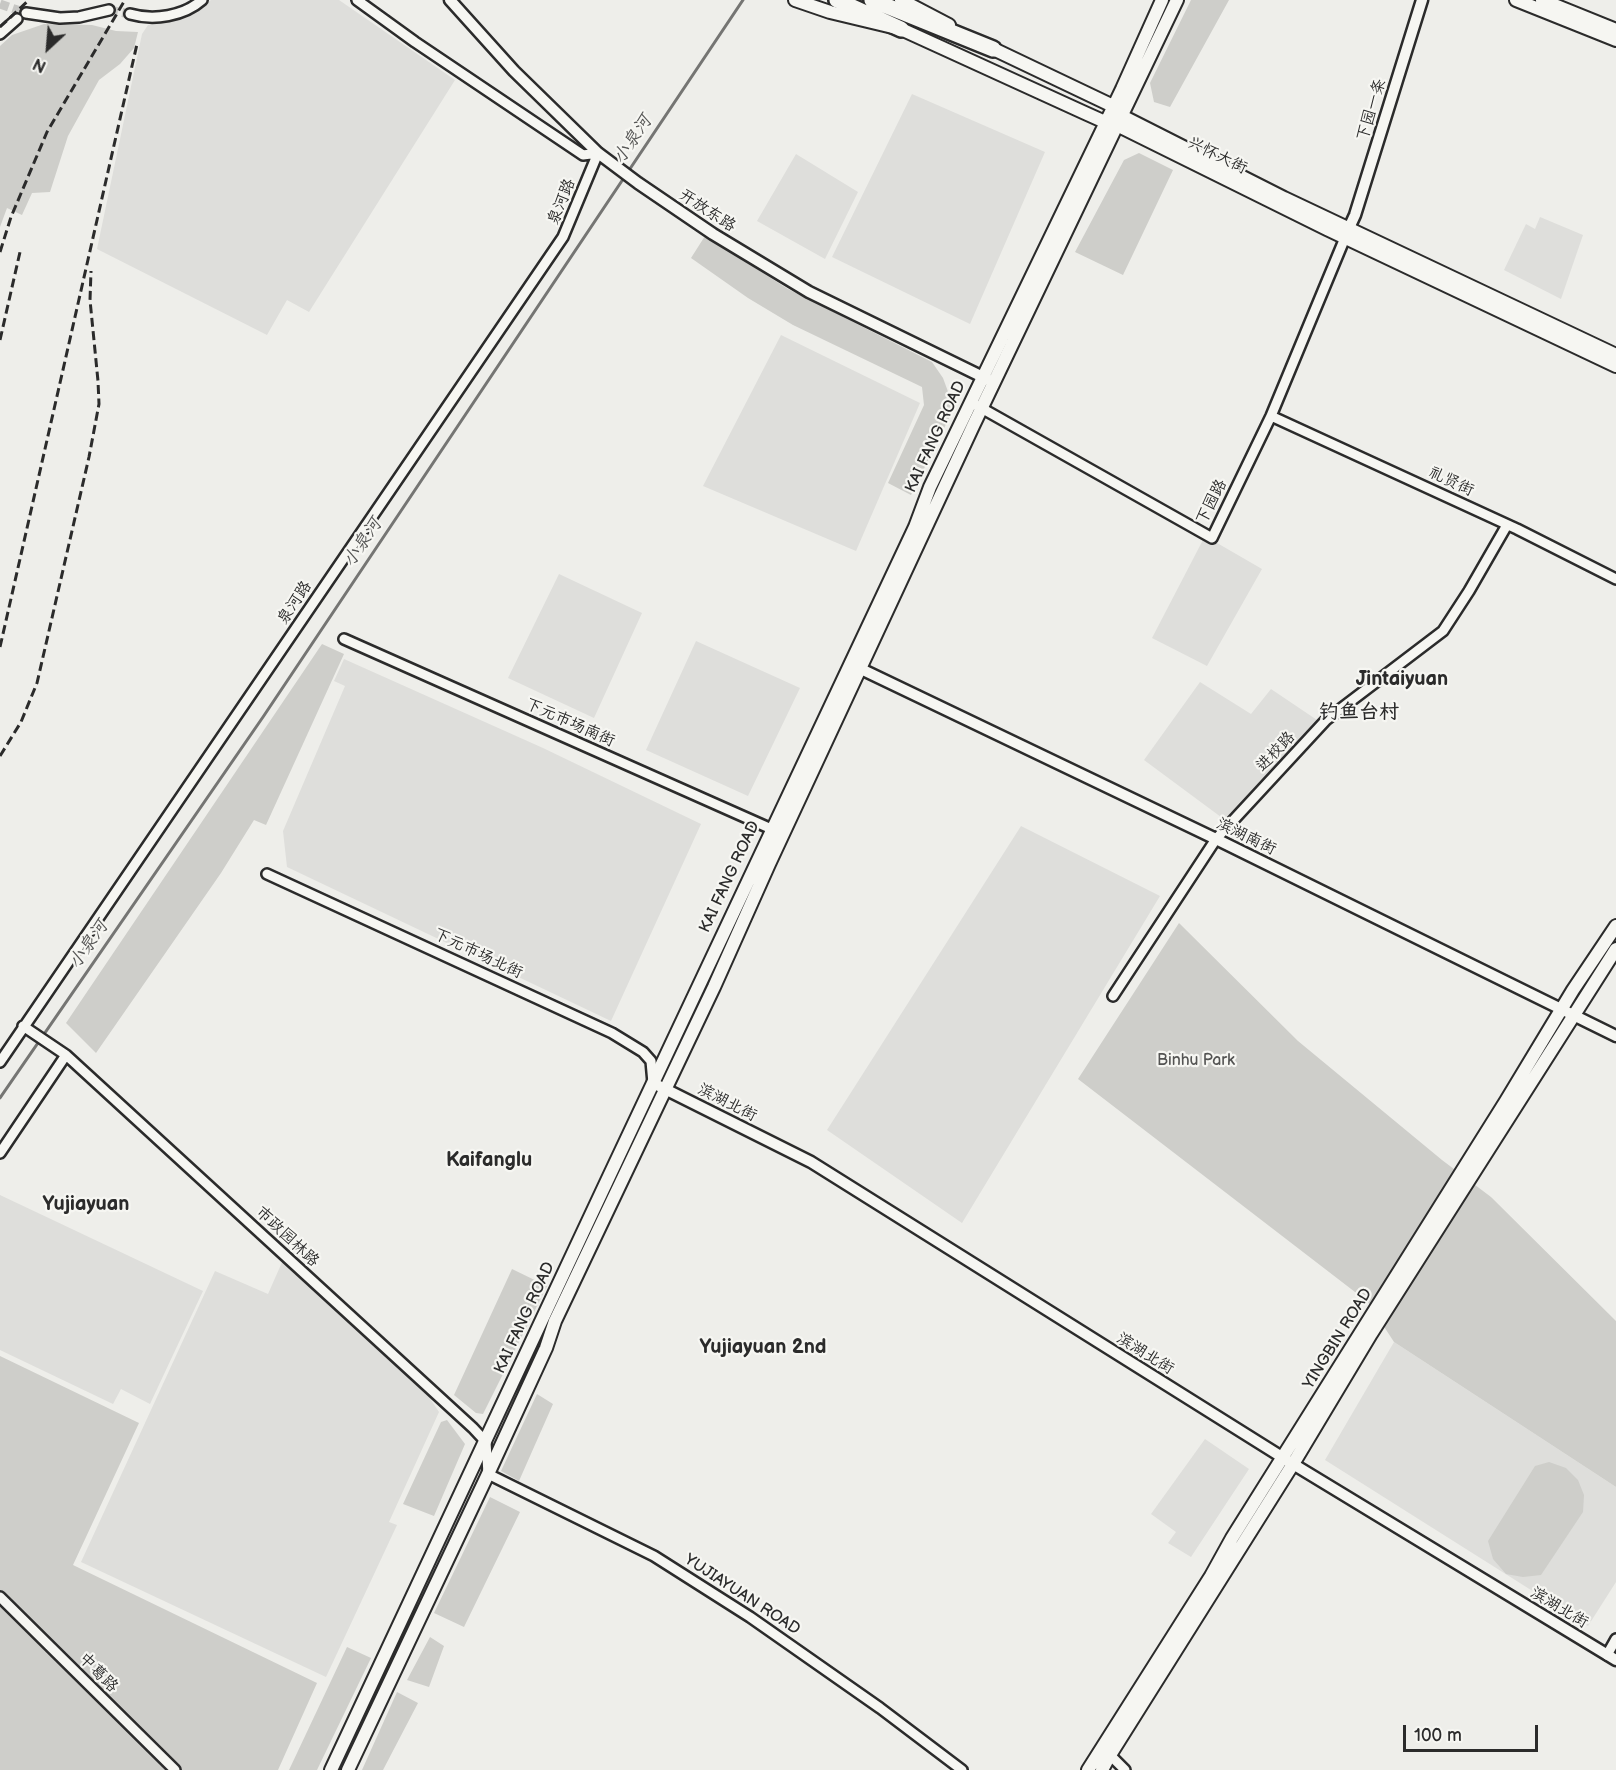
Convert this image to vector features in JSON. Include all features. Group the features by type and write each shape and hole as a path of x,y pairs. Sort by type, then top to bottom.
{"highway":[{"path":"837,0 901,29"},
{"path":"872,0 993,49"}],"main road":[{"name":"兴怀大街","path":"795,0 830,12 901,29 1114,117 1274,193 1347,233 1614,359"},
{"name":"KAI FANG ROAD","path":"348,1770 546,1348 555,1320 714,987 995,383 1114,117 1162,0"},
{"name":"KAI FANG ROAD","path":"331,1770 771,829 915,527 930,487 970,402 1114,117 1177,0"},
{"path":"1516,0 1616,40"},
{"path":"1542,0 1616,30"},
{"name":"兴怀大街","path":"907,3 1114,117"},
{"name":"YINGBIN ROAD","path":"1102,1770 1561,1010 1616,926"},
{"name":"YINGBIN ROAD","path":"1088,1770 1211,1576 1232,1538 1288,1461 1371,1334 1616,949"}],"street":[{"path":"130,14 144,18 168,16 196,6 202,0"},
{"path":"357,0 583,155 598,153"},
{"name":"开放东路","path":"450,0 514,71 598,153 638,183 712,234 809,292 995,383"},
{"name":"下园一条","path":"1347,233 1422,0"},
{"path":"26,13 60,18 79,17 109,10"},
{"path":"0,34 17,19"},
{"name":"泉河路","path":"0,1062 563,237 598,153"},
{"name":"下园路","path":"970,402 1212,538 1271,416 1347,233"},
{"name":"礼贤街","path":"1271,416 1506,525 1616,579"},
{"name":"进校路","path":"1113,996 1216,839 1326,720 1443,631 1469,591 1506,525"},
{"name":"下元市场南街","path":"344,639 784,834"},
{"name":"滨湖南街","path":"861,669 1216,839 1616,1036"},
{"name":"下元市场北街","path":"267,874 612,1033 643,1052 651,1061 653,1083"},
{"name":"市政园林路","path":"24,1026 66,1055 486,1442"},
{"path":"0,1153 66,1055"},
{"name":"滨湖北街","path":"653,1083 811,1162 1288,1461 1611,1658"},
{"path":"486,1442 488,1474"},
{"name":"YUJIAYUAN ROAD","path":"488,1474 654,1556 750,1617 880,1708 962,1770"},
{"name":"中葛路","path":"0,1597 175,1770"},
{"path":"1611,1658 1616,1639"},
{"path":"1110,1755 1125,1770"}],"shaded area":[{"path":"211,0 339,0 455,80 309,312 287,300 267,335 97,249 142,34 148,25 175,20"},
{"path":"912,94 1045,152 970,324 832,257"},
{"path":"796,154 858,192 825,259 757,221"},
{"path":"1540,217 1583,235 1561,299 1504,270 1526,224 1535,229"},
{"path":"781,335 920,403 856,551 703,486"},
{"path":"1205,536 1262,569 1207,666 1152,638"},
{"path":"559,574 642,613 594,718 508,678"},
{"path":"696,641 800,688 748,796 646,750"},
{"path":"344,659 543,748 701,824 611,1021 287,867 283,831 345,686 334,681"},
{"path":"1200,682 1251,714 1271,689 1317,720 1311,732 1225,820 1144,760"},
{"path":"1021,826 1160,896 962,1223 827,1130"},
{"path":"0,1195 203,1291 150,1404 121,1389 113,1404 0,1350"},
{"path":"283,1260 429,1397 439,1412 389,1522 397,1525 326,1677 81,1562 215,1271 268,1294"},
{"path":"1394,1342 1616,1487 1616,1582 1588,1626 1325,1460"},
{"path":"1205,1439 1249,1469 1191,1557 1168,1543 1176,1532 1151,1514"}],"green space":[{"path":"1191,0 1229,0 1170,107 1154,102 1150,83"},
{"path":"44,24 92,25 116,31 138,32 134,48 120,64 99,80 68,136 50,192 32,193 22,215 7,208 0,227 0,46 12,35"},
{"path":"1139,153 1173,170 1123,275 1075,252 1124,160"},
{"path":"705,236 788,289 932,362 943,378 954,408 911,495 888,483 924,405 922,387 793,325 748,298 691,258"},
{"path":"322,644 344,654 266,825 254,820 221,873 96,1053 66,1023"},
{"name":"Binhu Park","path":"1179,923 1298,1041 1442,1160 1491,1197 1616,1321 1616,1487 1394,1342 1368,1302 1078,1079"},
{"path":"512,1269 547,1286 483,1414 476,1413 454,1395"},
{"path":"0,1356 139,1423 73,1565 317,1683 278,1770 0,1770"},
{"path":"537,1394 553,1404 519,1481 501,1471"},
{"path":"447,1420 465,1444 434,1516 403,1504 441,1422"},
{"path":"1549,1462 1566,1468 1578,1480 1584,1495 1583,1512 1541,1575 1523,1577 1506,1574 1493,1559 1488,1541 1535,1466"},
{"path":"490,1497 520,1512 464,1627 434,1613"},
{"path":"430,1637 444,1646 429,1687 407,1680"},
{"path":"347,1647 371,1658 317,1770 289,1770"},
{"path":"397,1692 418,1703 383,1770 362,1770"}],"waterway":[{"name":"小泉河","path":"0,1098 263,717 743,0"}],"tunnel":[{"path":"0,4 26,13"},
{"path":"109,10 130,14"}],"railway":[{"path":"0,27 29,0"},
{"path":"0,252 11,217 47,132 125,0"},
{"path":"0,647 137,44"},
{"path":"0,340 20,252"},
{"path":"0,756 21,722 37,683 99,404 90,300 91,271"}],"district":[{"name":"Jintaiyuan","path":"1402,680"},
{"name":"钓鱼台村","path":"1359,713"},
{"name":"Kaifanglu","path":"489,1161"},
{"name":"Yujiayuan","path":"86,1205"},
{"name":"Yujiayuan 2nd","path":"763,1348"}]}
